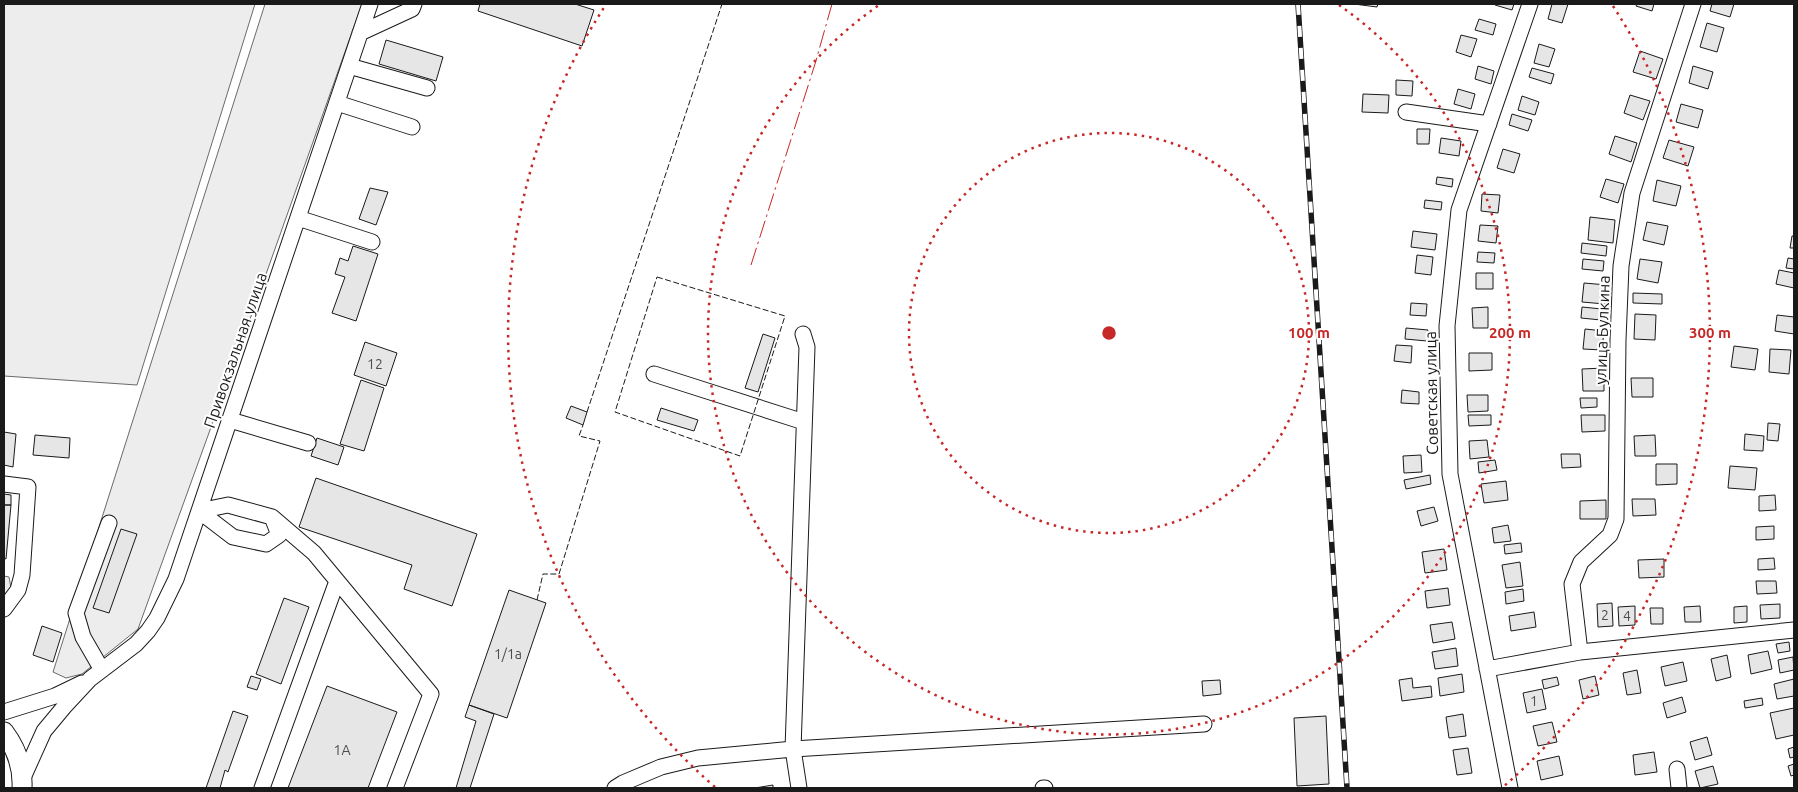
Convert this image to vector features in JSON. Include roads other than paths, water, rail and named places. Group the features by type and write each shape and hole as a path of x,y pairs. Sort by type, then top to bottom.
{"main road":[{"path":"4,732 19,759 22,784"}],"street":[{"name":"Привокзальная улица","path":"22,784 44,732 64,706 96,675 136,644 148,631 157,618 176,579 370,4"},
{"path":"360,33 412,9 414,4"},
{"name":"Советская улица","path":"1510,788 1450,474 1447,326 1459,210 1530,4"},
{"name":"улица Булкина","path":"1580,652 1572,584 1581,562 1610,535 1616,518 1618,340 1622,266 1632,193 1693,4"},
{"path":"349,66 427,88"},
{"path":"337,103 412,127"},
{"path":"1406,112 1489,124"},
{"path":"298,218 372,242"},
{"path":"799,788 793,749 807,347 803,334"},
{"path":"654,374 804,422"},
{"path":"230,420 308,443"},
{"path":"4,484 28,487 22,576 18,590 4,609"},
{"path":"199,511 228,505 272,517 314,554 431,694 395,788"},
{"path":"199,511 233,537 266,544 279,535 272,517"},
{"path":"96,675 76,613 109,523"},
{"path":"262,788 337,581"},
{"path":"1487,669 1580,652 1794,630"},
{"name":"Привокзальная улица","path":"4,712 55,696 96,675"},
{"path":"615,788 661,767 698,758 793,749 1204,724"},
{"path":"1677,769 1679,788"}],"railway":[{"path":"1298,4 1347,788"}]}
